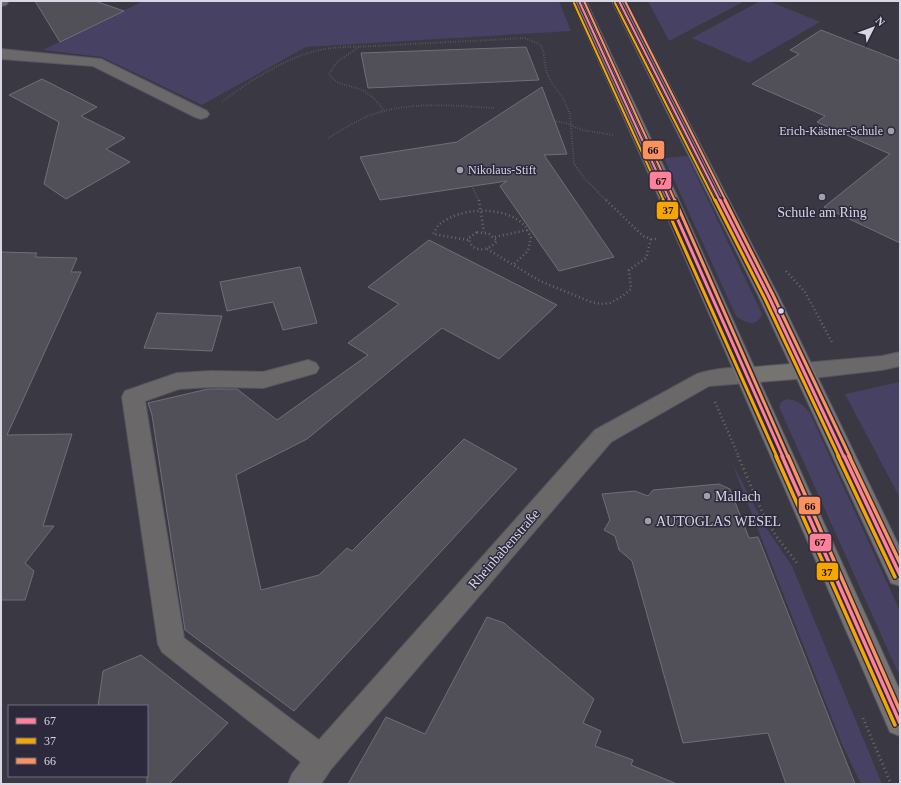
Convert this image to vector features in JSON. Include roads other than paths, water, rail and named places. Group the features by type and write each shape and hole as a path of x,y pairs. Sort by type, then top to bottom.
{"main road":[{"path":"579,1 649,154 900,723"},
{"path":"619,1 769,297 900,575"},
{"path":"746,375 804,371"}],"street":[{"path":"1,54 96,62 201,114"},
{"path":"804,371 882,363 900,359"},
{"path":"308,368 263,380 211,379 176,381 133,397 172,644 321,759"},
{"name":"Rheinbabenstraße","path":"303,784 321,759 603,436 705,379 746,375"}],"place":[{"name":"Erich-Kästner-Schule","path":"891,131"},
{"name":"Nikolaus-Stift","path":"460,170"},
{"name":"Schule am Ring","path":"822,197"},
{"name":"Mallach","path":"707,496"},
{"name":"AUTOGLAS WESEL","path":"648,521"}]}
